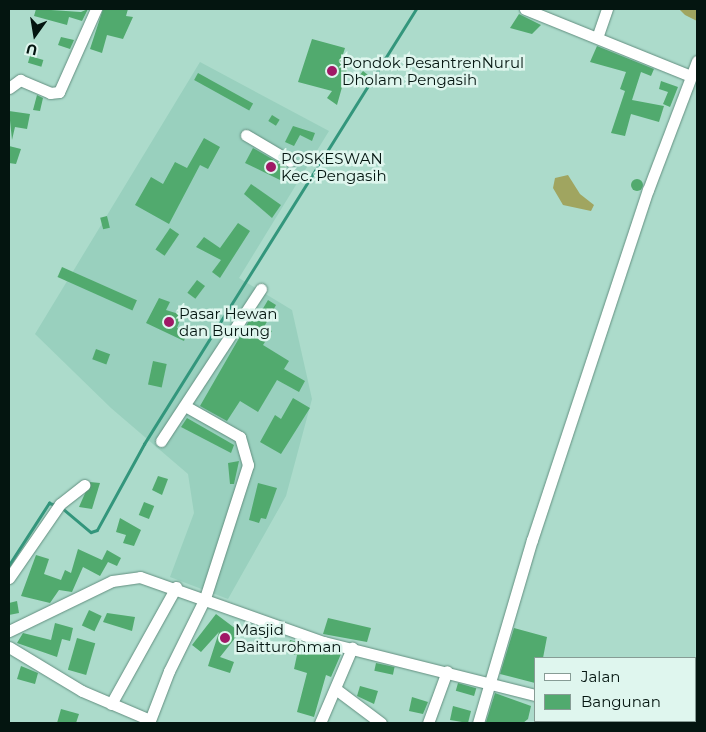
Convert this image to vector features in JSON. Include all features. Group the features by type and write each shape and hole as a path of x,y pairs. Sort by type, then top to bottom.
{"street":[{"path":"9,69 12,84 58,92 96,9"},
{"path":"525,9 598,35 691,76"},
{"path":"598,35 607,9"},
{"path":"478,723 493,681 532,540 648,190 697,61"},
{"path":"246,135 290,161"},
{"path":"161,441 261,290"},
{"path":"9,647 111,704 149,721 205,598 248,465 240,437 185,406"},
{"path":"9,578 60,504 84,485"},
{"path":"9,631 125,576 176,587 278,628 352,648 493,681 534,695"},
{"path":"111,704 176,587"},
{"path":"320,723 337,690 352,648"},
{"path":"428,723 448,671"},
{"path":"337,690 381,723"}],"shaded area":[{"name":"Pasar Hewan dan Burung","path":"200,62 329,131 239,278 292,310 312,399 286,496 228,599 170,577 194,513 188,474 111,408 35,334"}],"green space":[{"path":"679,9 697,9 697,21 685,15"},
{"path":"568,175 580,194 594,205 591,211 563,205 553,188 555,178"}],"building":[{"path":"36,9 81,12 88,9 82,21 69,17 67,25 34,16"},
{"path":"103,9 128,9 126,16 133,17 123,39 107,35 102,53 90,49"},
{"path":"519,14 541,25 532,34 510,28"},
{"path":"61,37 74,40 70,49 58,45"},
{"path":"312,39 345,48 340,64 348,66 337,105 327,98 332,91 298,82"},
{"path":"597,46 654,69 651,76 641,72 632,100 664,106 659,122 631,114 625,136 611,133 625,91 620,89 626,72 590,62"},
{"path":"30,56 43,60 41,67 28,63"},
{"path":"363,71 368,75 359,88 353,84"},
{"path":"198,73 253,104 249,111 194,80"},
{"path":"661,81 678,87 670,107 663,104 668,92 659,89"},
{"path":"37,95 43,98 40,111 33,110"},
{"path":"9,111 30,114 27,129 15,127 12,140"},
{"path":"272,115 280,120 276,126 268,121"},
{"path":"293,126 315,133 312,141 300,135 294,146 285,142"},
{"path":"204,138 220,147 208,169 200,165 169,224 135,205 151,177 163,184 175,162 187,168"},
{"path":"9,146 21,149 16,164 9,163"},
{"name":"POSKESWAN Kec. Pengasih","path":"253,148 286,167 280,180 245,163"},
{"path":"637,179 643,185 637,191 631,185"},
{"path":"251,184 281,205 272,218 244,194"},
{"path":"107,216 110,228 103,229 100,218"},
{"path":"238,223 250,231 220,278 212,272 221,260 196,247 204,237 220,248"},
{"path":"170,228 179,234 165,256 155,250"},
{"path":"62,267 137,300 132,310 58,277"},
{"path":"197,280 205,286 195,299 187,293"},
{"path":"159,298 170,302 166,310 182,315 177,328 187,332 184,341 146,323"},
{"path":"268,300 276,305 264,327 272,331 263,345 289,361 284,369 305,381 299,392 277,380 258,412 240,401 227,421 200,406 250,319 255,322"},
{"path":"96,349 110,354 106,364 92,359"},
{"path":"153,361 167,364 162,387 148,384"},
{"path":"293,398 310,408 281,454 260,442 275,415 281,419"},
{"path":"187,418 234,445 231,453 181,427"},
{"path":"239,461 234,484 230,484 228,463"},
{"path":"158,476 168,479 162,495 152,490"},
{"path":"90,482 100,483 92,509 79,507"},
{"path":"258,483 277,488 266,519 261,518 259,523 249,520"},
{"path":"144,502 154,506 149,519 139,515"},
{"path":"120,518 141,530 134,546 123,543 126,535 116,532"},
{"path":"78,549 102,560 107,550 121,558 117,566 108,562 100,576 83,567 72,592 59,590 50,603 21,596 36,555 49,559 44,574 61,580 65,570 71,573"},
{"path":"17,601 19,613 9,615 9,603"},
{"path":"89,610 102,616 95,631 82,625"},
{"path":"107,613 135,617 132,631 103,622"},
{"path":"216,614 240,632 220,657 234,662 230,673 208,666 219,632 201,652 192,645"},
{"path":"328,618 371,628 367,642 323,634"},
{"path":"55,623 73,628 70,641 62,639 57,657 17,643 23,633 51,640"},
{"path":"514,628 547,637 543,657 534,657 534,683 500,674"},
{"path":"77,638 95,643 86,675 68,670"},
{"path":"290,640 341,654 331,677 326,675 314,717 297,712 307,673 294,669 297,655 287,653"},
{"path":"376,663 395,667 393,675 374,671"},
{"path":"21,666 38,673 35,684 17,679"},
{"path":"458,683 476,688 474,696 456,691"},
{"path":"360,686 378,691 374,704 357,696"},
{"path":"495,693 531,706 528,719 523,723 486,722"},
{"path":"412,697 428,702 423,714 409,711"},
{"path":"453,706 471,711 468,723 450,720"},
{"path":"61,709 79,714 76,723 57,723"}],"waterway":[{"path":"61,507 91,532 97,530 144,444 416,9"},
{"path":"9,565 49,503 56,505"}],"place":[{"name":"Pondok PesantrenNurul Dholam Pengasih","path":"332,71"},
{"name":"POSKESWAN Kec. Pengasih","path":"271,167"},
{"name":"Pasar Hewan dan Burung","path":"169,322"},
{"name":"Masjid Baitturohman","path":"225,638"}]}
